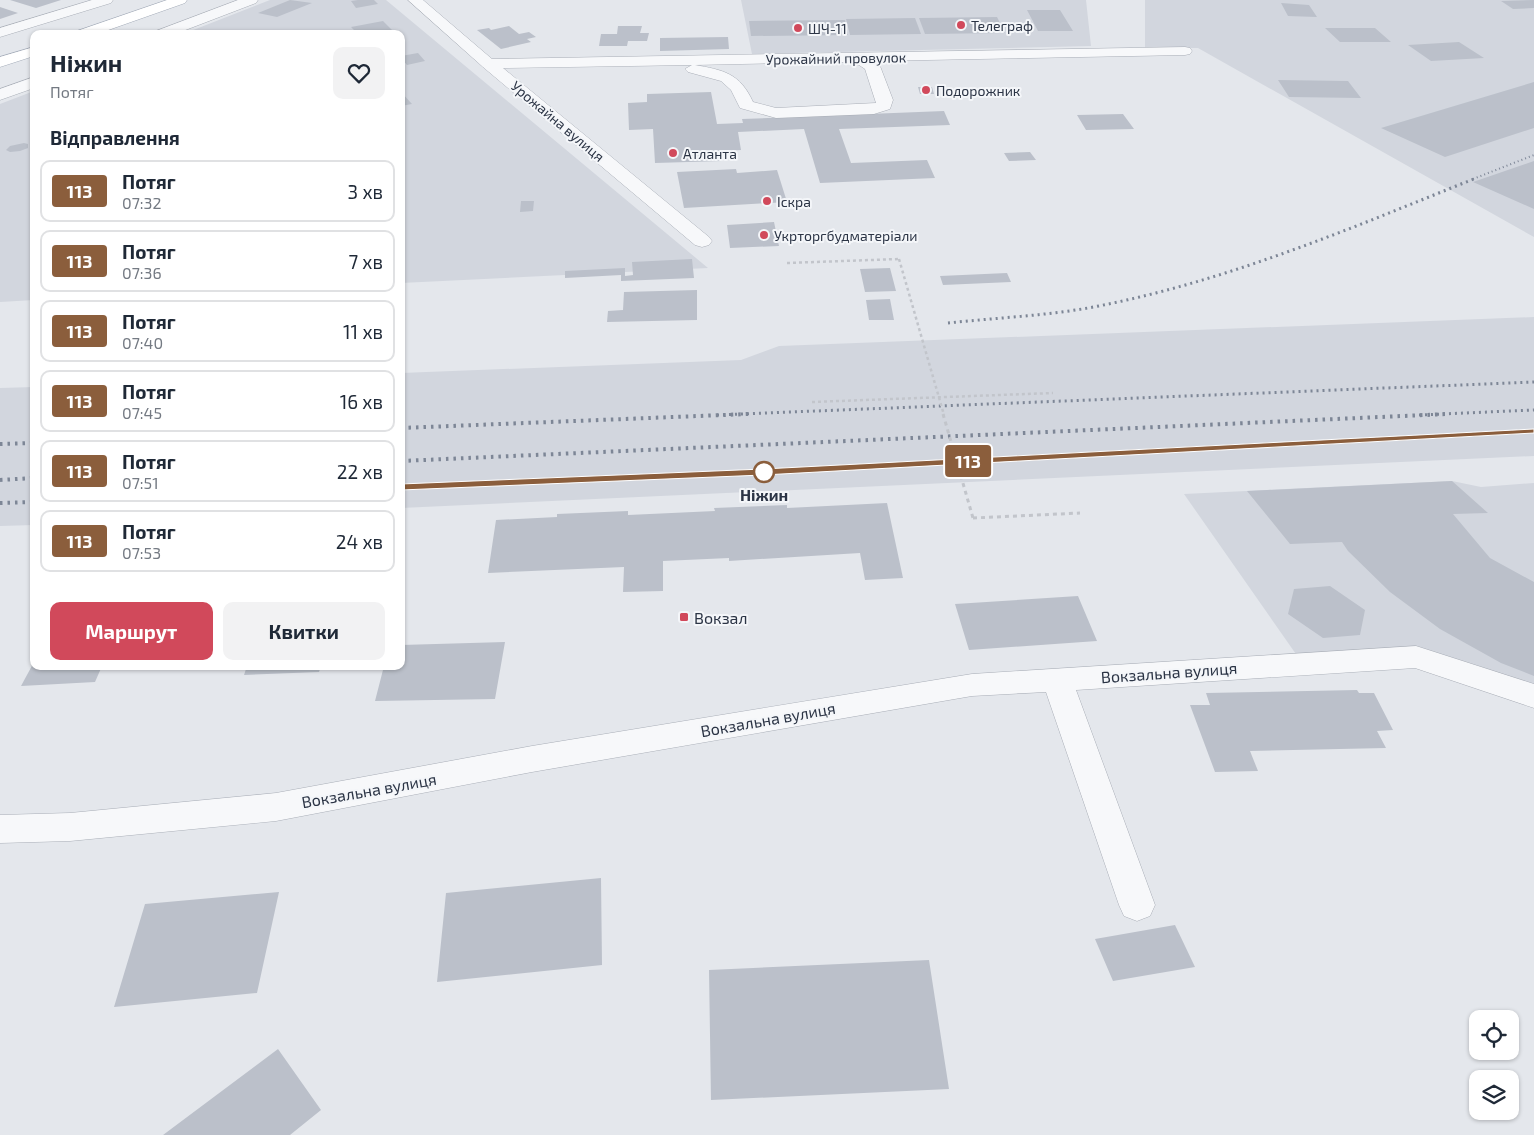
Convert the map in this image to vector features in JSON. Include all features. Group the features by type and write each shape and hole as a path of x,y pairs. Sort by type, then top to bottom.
{"main road":[{"path":"94,30 180,0"},
{"path":"0,62 30,52"}],"street":[{"path":"0,33 106,0"},
{"path":"172,30 251,0"},
{"name":"Урожайна вулиця","path":"415,0 488,64 702,241"},
{"name":"Урожайний провулок","path":"488,64 1184,51"},
{"path":"566,62 606,68 693,69 716,74 732,80 738,86 746,105 776,113 874,109 884,106 885,100 872,66 863,61 830,58"},
{"path":"0,94 30,83"},
{"name":"Вокзальна вулиця","path":"0,830 70,827 276,807 542,758 972,685 1416,657 1534,696"},
{"path":"1057,680 1137,905"}],"path":[{"path":"787,263 900,259 973,518 1080,514"},
{"path":"812,402 1053,394"}],"shaded area":[{"path":"270,0 386,0 708,268 405,283 405,30 193,30"},
{"path":"741,0 1086,0 1091,46 752,54"},
{"path":"1145,0 1534,0 1534,237 1198,48 1145,48"},
{"path":"30,93 30,300 0,302 0,104"},
{"path":"1534,317 1534,456 405,508 405,373 741,360 779,346"},
{"path":"30,387 30,525 0,526 0,388"},
{"path":"1452,481 1481,487 1534,483 1534,685 1467,662 1422,652 1298,657 1184,494"}],"building":[{"path":"10,0 61,0 36,8"},
{"path":"290,0 312,3 277,17 258,13"},
{"path":"374,0 378,4 356,8 351,1"},
{"path":"1534,0 1534,8 1513,9 1501,1"},
{"path":"1281,3 1309,5 1317,17 1288,16"},
{"path":"0,7 18,13 0,19"},
{"path":"1027,10 1060,10 1073,31 1038,31"},
{"name":"Телеграф","path":"997,17 1005,33 925,34 919,18"},
{"path":"915,18 921,34 850,35 846,19"},
{"name":"ШЧ-11","path":"845,20 848,35 751,36 749,21"},
{"path":"383,21 392,30 354,30 351,27"},
{"path":"509,26 519,34 529,32 536,37 527,39 531,42 501,49 477,30 489,28 491,30"},
{"path":"618,26 642,26 640,33 649,33 647,41 628,41 627,46 599,46 601,34 617,34"},
{"path":"1325,28 1375,28 1391,42 1340,42"},
{"path":"728,37 729,49 660,51 660,38"},
{"path":"1459,42 1484,58 1431,61 1408,45"},
{"path":"418,53 425,61 407,65 405,55"},
{"path":"1278,80 1348,81 1361,98 1289,97"},
{"path":"1534,82 1534,128 1445,157 1381,128"},
{"name":"Подорожник","path":"918,87 932,87 934,94 920,94"},
{"path":"711,92 717,124 743,123 742,119 944,111 950,125 839,129 851,163 927,160 935,178 820,183 804,129 738,132 741,150 721,151 722,161 655,163 653,129 629,130 628,103 647,102 647,94"},
{"path":"405,96 412,104 405,105"},
{"path":"1123,114 1134,129 1086,130 1077,115"},
{"path":"28,144 28,148 10,152 6,150 10,146"},
{"path":"1030,152 1036,160 1009,161 1004,153"},
{"path":"1534,161 1534,209 1473,182"},
{"path":"736,169 737,173 777,170 787,202 684,208 677,172"},
{"path":"521,201 534,201 533,211 520,212"},
{"path":"774,222 779,246 730,248 727,225"},
{"path":"692,259 694,278 621,281 621,275 565,278 565,271 625,268 625,276 633,275 632,262"},
{"path":"890,268 896,291 865,292 860,269"},
{"path":"1007,273 1011,282 943,285 940,276"},
{"path":"697,290 697,320 607,322 608,311 623,310 624,292"},
{"path":"890,299 894,320 869,320 866,300"},
{"path":"1452,481 1488,513 1453,514 1490,558 1534,582 1534,676 1501,663 1440,629 1390,592 1348,551 1342,542 1290,544 1247,491"},
{"path":"887,503 903,578 865,580 860,553 729,561 729,558 663,561 663,591 623,592 624,567 488,573 496,520 557,517 557,514 628,511 628,515 715,511 714,508 787,505 787,508"},
{"path":"1330,586 1365,610 1360,635 1323,638 1288,614 1294,589"},
{"path":"1078,596 1097,641 969,650 955,604"},
{"path":"505,642 495,699 375,701 383,670 405,670 405,645"},
{"path":"30,669 100,670 95,682 21,686"},
{"path":"246,670 320,670 319,672 244,675"},
{"path":"1357,690 1359,693 1374,693 1393,730 1377,731 1386,748 1250,751 1258,771 1215,772 1190,705 1210,705 1206,693"},
{"path":"601,878 602,965 437,982 446,893"},
{"path":"279,892 257,993 114,1007 145,904"},
{"path":"1175,925 1195,967 1113,981 1095,939"},
{"path":"929,960 949,1089 711,1100 709,970"},
{"path":"278,1049 321,1110 290,1135 163,1135"}],"railway":[{"path":"1473,179 1534,155"},
{"path":"948,323 1071,311 1188,284 1285,253 1476,178"},
{"path":"717,415 1534,382"},
{"path":"1419,415 1534,410"},
{"path":"405,428 748,414"},
{"path":"405,461 1447,414"},
{"path":"405,487 763,472 1534,431"},
{"path":"0,444 30,443"},
{"path":"0,480 30,478"},
{"path":"0,503 30,502"}],"train":[{"name":"113","path":"405,487 763,472 1534,431"}],"place":[{"name":"Телеграф","path":"961,25"},
{"name":"ШЧ-11","path":"798,28"},
{"name":"Подорожник","path":"926,90"},
{"name":"Атланта","path":"673,153"},
{"name":"Іскра","path":"767,201"},
{"name":"Укрторгбудматеріали","path":"764,235"},
{"name":"Ніжин","path":"764,472"},
{"name":"Вокзал","path":"684,617"}]}
